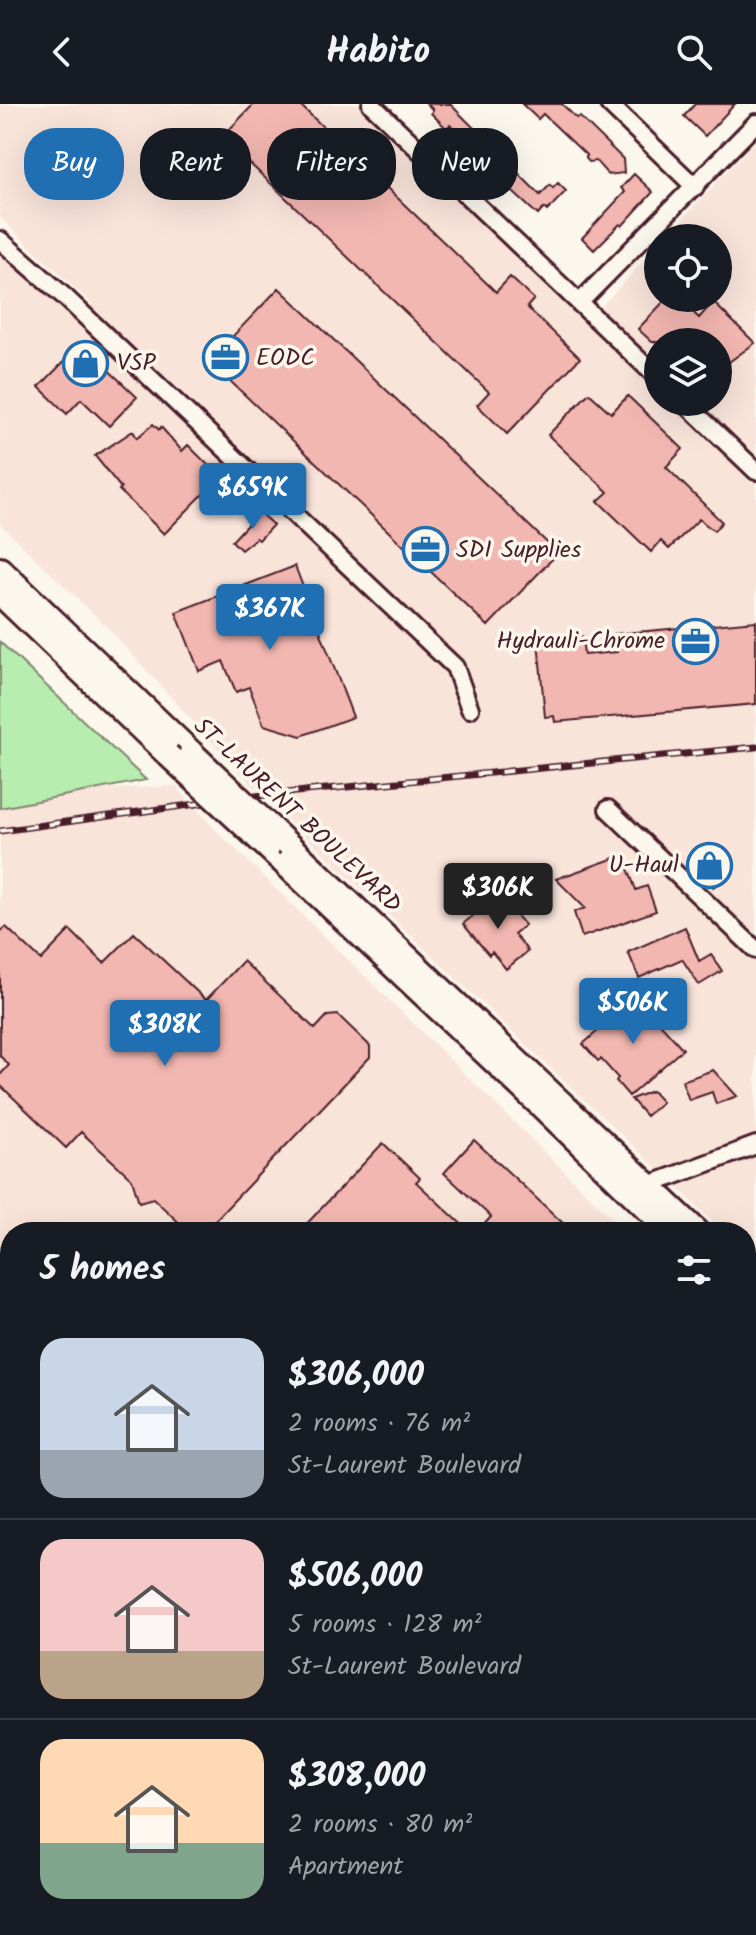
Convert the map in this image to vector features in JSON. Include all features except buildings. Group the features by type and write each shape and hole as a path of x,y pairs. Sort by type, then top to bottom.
{"main road":[{"name":"ST-LAURENT BOULEVARD","path":"0,569 191,752 278,847 661,1222"},
{"name":"ST-LAURENT BOULEVARD","path":"0,594 168,755 278,847 688,1222"}],"street":[{"path":"371,104 644,365"},
{"path":"609,104 695,187"},
{"path":"579,303 756,123"},
{"path":"0,240 66,298 455,667 470,709"},
{"path":"699,416 756,471"},
{"path":"608,809 756,950"},
{"path":"649,1185 756,1145"}],"shaded area":[{"path":"0,104 361,104 386,128 267,128 267,200 396,200 396,137 412,153 412,200 461,200 588,321 644,260 644,312 732,312 732,224 678,224 756,140 756,1222 713,1222 239,772 108,628 0,524 0,249 75,316 93,305 0,218"},
{"path":"176,786 215,829 616,1222 0,1222 0,801 61,791"}],"green space":[{"path":"0,642 146,780 0,808"}],"railway":[{"path":"0,831 255,796 756,747"}],"place":[{"name":"EODC","path":"225,358"},
{"name":"VSP","path":"86,363"},
{"name":"SDI Supplies","path":"425,550"},
{"name":"Hydrauli-Chrome","path":"696,641"},
{"name":"U-Haul","path":"710,865"}]}
